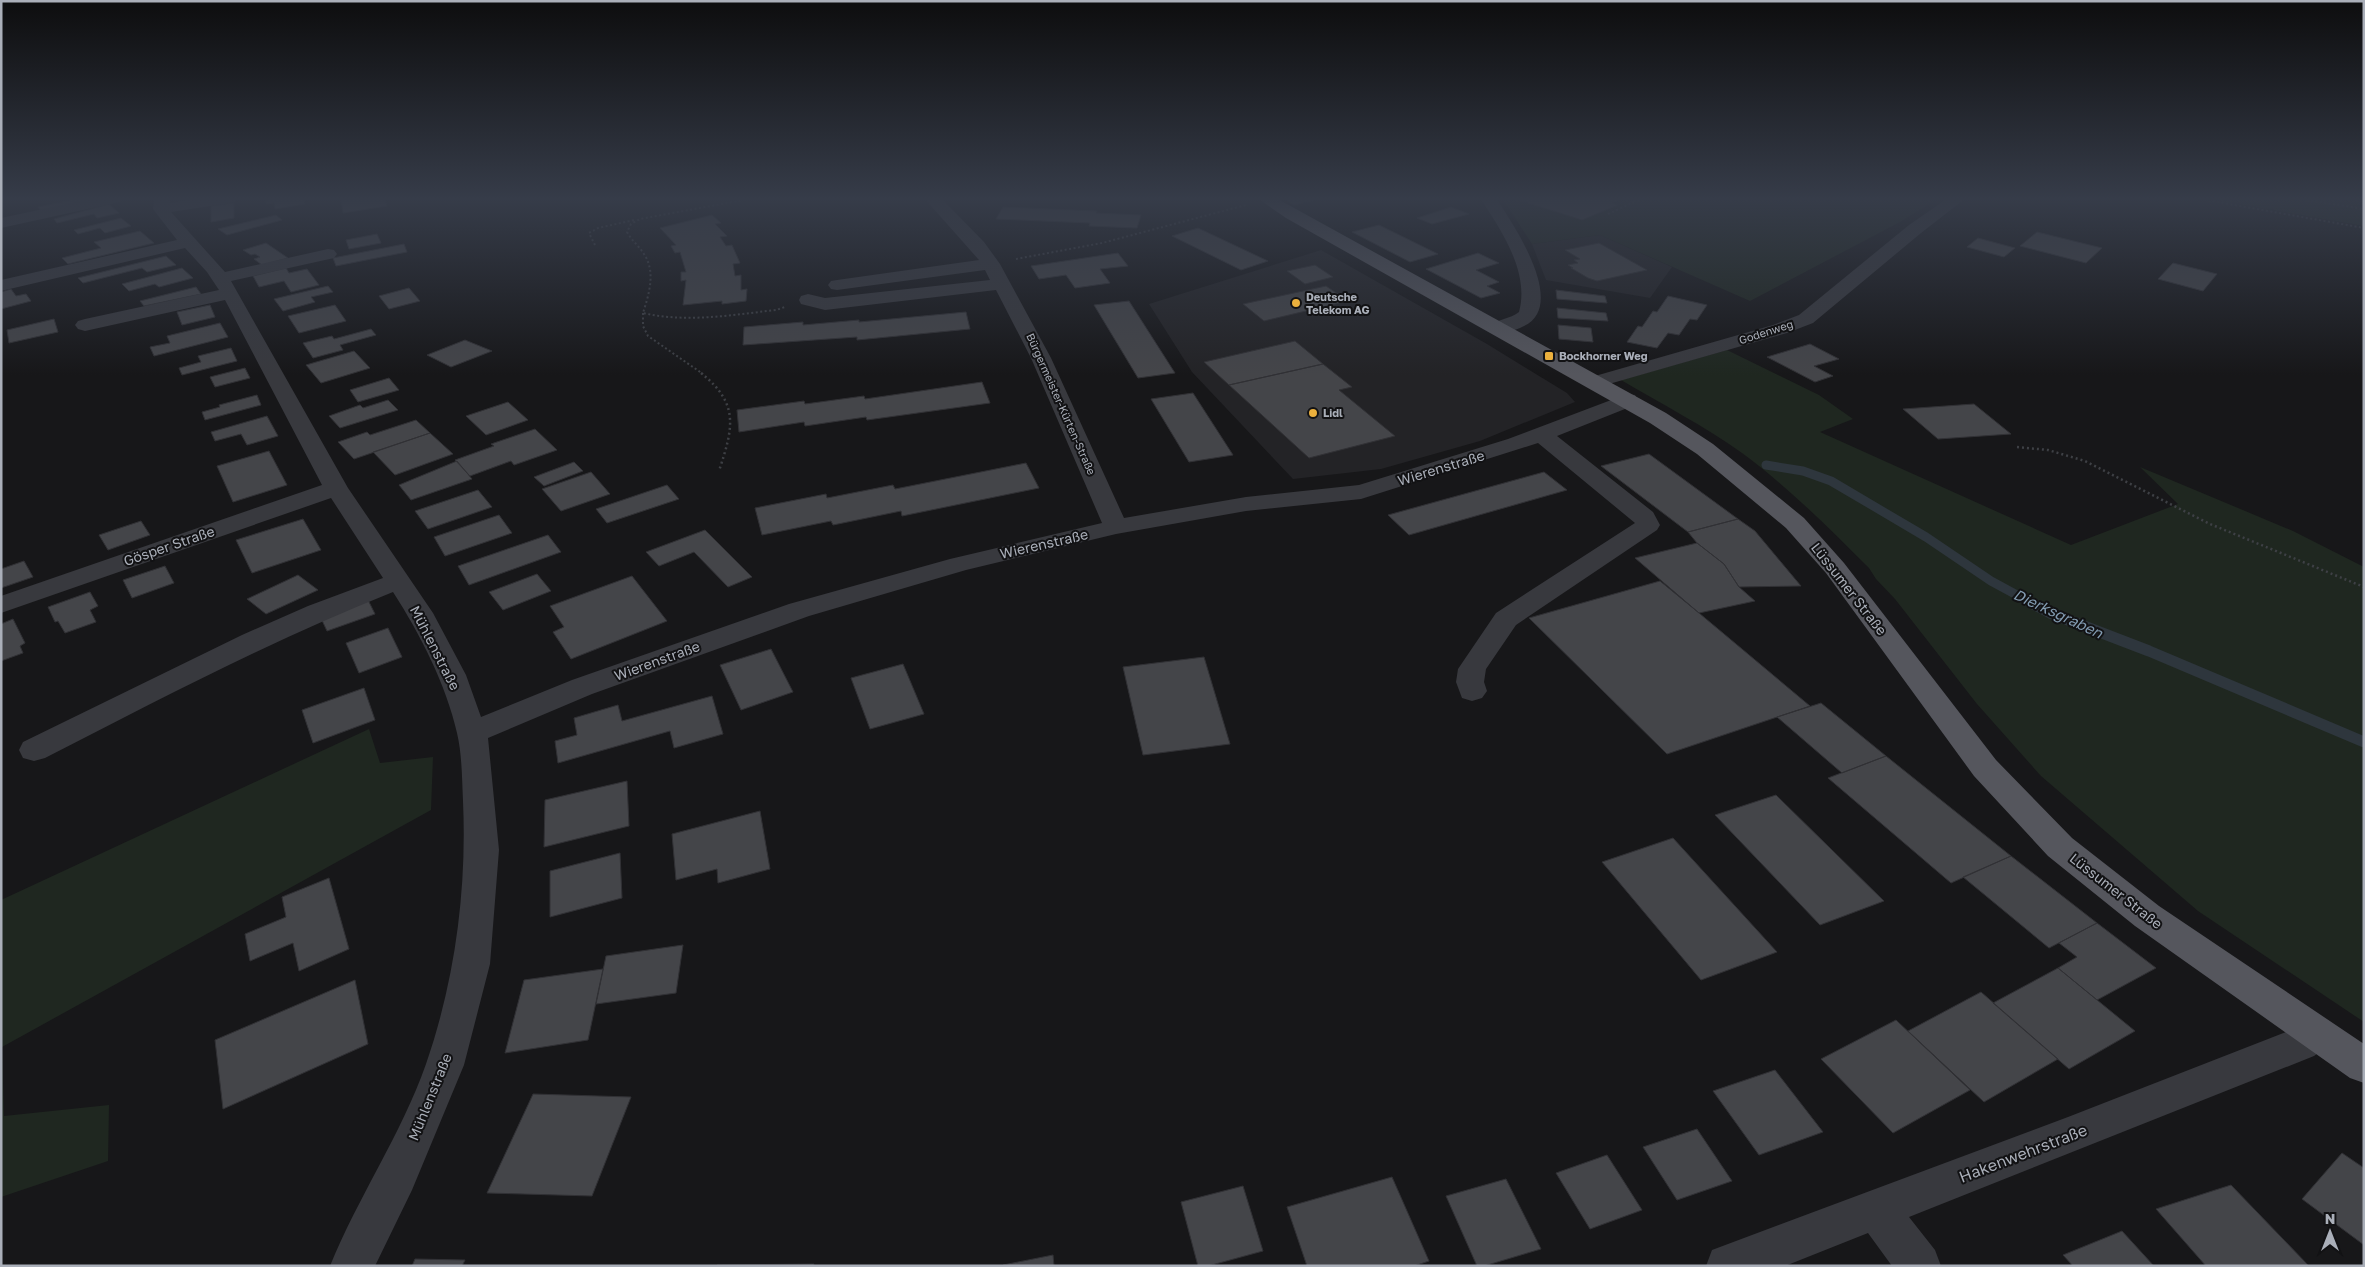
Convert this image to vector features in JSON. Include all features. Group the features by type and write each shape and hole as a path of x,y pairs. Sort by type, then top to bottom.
{"main road":[{"name":"Lüssumer Straße","path":"1369,257 1596,382 1705,448 1795,523 1835,568 1985,768 2060,847 2147,916 2364,1066"}],"street":[{"path":"1,286 125,257"},
{"name":"Mühlenstraße","path":"202,257 225,285 336,488 420,613 452,675 472,733 478,783 482,850 472,964 445,1065 398,1176 352,1266"},
{"path":"85,326 318,257"},
{"name":"Bürgermeister-Kürten-Straße","path":"986,257 1041,358 1116,527"},
{"path":"1499,328 1521,320 1529,314 1532,305 1530,280 1523,257"},
{"name":"Godenweg","path":"1596,382 1780,329 1806,319 1881,257"},
{"path":"808,300 815,293 843,283 991,264"},
{"path":"808,300 826,304 1001,284"},
{"name":"Wierenstraße","path":"472,733 582,687 799,610 959,564 1116,527 1246,504 1361,492 1497,450 1626,400"},
{"path":"1472,692 1470,682 1472,670 1506,619 1648,525 1644,518 1541,434"},
{"name":"Gösper Straße","path":"1,604 336,488"},
{"path":"34,750 252,641 318,612 399,581"},
{"name":"Hakenwehrstraße","path":"1753,1262 1877,1210 2072,1135 2291,1047 2316,1034"},
{"path":"1877,1210 1919,1266"}],"path":[{"path":"645,257 651,275 651,286 644,313 643,326 648,336 713,382 730,409 730,432 719,471"},
{"path":"991,264 1027,257"},
{"path":"644,313 657,317 676,319 776,310 808,300"},
{"path":"2018,447 2048,450 2085,461 2210,524 2364,587"}],"shaded area":[{"path":"1298,257 1334,257 1487,344 1567,393 1575,402 1480,441 1381,469 1293,479 1192,372 1149,304"},
{"path":"1537,257 1650,257 1672,267 1650,298 1546,280"},
{"path":"1650,257 1833,257 1750,301"},
{"path":"1727,350 1819,395 1853,419 1820,432 2071,545 2178,504 2140,467 2293,531 2364,567 2364,1022 2198,911 2041,776 1977,704 1869,568 1776,480 1742,453 1713,434 1621,380"},
{"path":"369,729 380,763 433,757 431,810 2,1047 4,1116 109,1105 108,1161 1,1197 1,900"}],"building":[{"path":"65,257 96,257 68,264 62,258"},
{"path":"161,257 167,257 176,265 147,272 142,268 83,283 78,278"},
{"path":"260,257 288,258 262,265 254,259"},
{"path":"337,257 381,257 336,266 333,258"},
{"path":"682,257 737,257 740,263 733,264 735,276 741,275 741,290 747,289 746,301 722,304 722,301 683,305 686,280 681,281 681,272 686,272"},
{"path":"1090,257 1121,257 1128,266 1100,269 1110,283 1075,288 1066,275 1039,279 1031,266"},
{"path":"1215,257 1260,257 1268,261 1241,270"},
{"path":"1401,257 1427,257 1410,262"},
{"path":"1465,257 1487,257 1499,263 1476,270 1499,282 1487,286 1500,293 1481,298 1426,269"},
{"path":"1577,257 1624,257 1647,270 1597,281 1588,278 1568,265 1578,263 1574,260 1580,259"},
{"path":"2063,257 2092,257 2086,263"},
{"path":"2173,263 2217,274 2203,291 2158,279"},
{"path":"1315,265 1333,277 1305,284 1287,271"},
{"path":"182,268 193,278 159,287 155,284 129,291 122,284"},
{"path":"286,268 289,273 307,269 319,285 291,292 284,281 259,287 253,276"},
{"path":"328,286 333,292 311,297 315,302 283,311 274,299"},
{"name":"Deutsche Telekom AG","path":"1326,286 1348,301 1264,321 1243,304"},
{"path":"196,287 201,294 144,306 140,301"},
{"path":"409,288 420,301 389,309 379,296"},
{"path":"11,289 16,296 26,294 31,301 1,309 1,292"},
{"path":"1556,290 1605,296 1607,303 1557,299"},
{"path":"1668,296 1707,305 1697,320 1690,319 1679,335 1668,333 1657,348 1627,342 1638,326 1642,327 1653,311 1657,312"},
{"path":"1129,301 1175,373 1138,378 1094,305"},
{"path":"210,305 215,317 182,325 177,312"},
{"path":"335,305 346,321 299,333 288,316"},
{"path":"1557,308 1606,313 1608,321 1558,318"},
{"path":"966,312 970,329 857,340 857,337 743,345 744,327 803,322 803,325 859,320 859,322"},
{"path":"54,319 58,332 9,343 7,330"},
{"path":"220,323 228,337 154,356 150,347 170,343 167,336"},
{"path":"1558,325 1591,328 1593,342 1559,339"},
{"path":"371,329 376,335 340,345 343,350 313,358 303,343 332,336 334,339"},
{"path":"465,340 492,351 451,367 427,355"},
{"path":"1295,341 1323,364 1229,385 1204,362"},
{"path":"1810,344 1839,359 1814,366 1833,376 1815,382 1767,357"},
{"path":"231,348 237,361 182,375 179,368 201,362 198,356"},
{"path":"354,351 370,368 321,383 306,365"},
{"name":"Lidl","path":"1323,364 1352,387 1339,390 1395,436 1309,458 1229,385"},
{"path":"245,368 250,378 215,387 210,377"},
{"path":"389,378 399,390 358,402 350,390"},
{"path":"982,382 990,403 867,420 866,417 805,426 804,422 739,432 737,410 804,401 805,404 864,396 865,399"},
{"path":"1193,393 1233,455 1189,462 1151,399"},
{"path":"257,395 261,405 205,420 202,412 220,407 219,405"},
{"path":"388,400 398,410 340,428 329,416 360,405 363,408"},
{"path":"508,402 528,420 486,435 466,416"},
{"path":"1974,404 2011,434 1938,439 1903,409"},
{"path":"267,416 278,436 247,445 241,434 215,441 211,432"},
{"path":"416,420 430,433 354,459 338,442 367,432 370,435"},
{"path":"535,429 557,450 514,465 511,461 470,476 455,460 494,446 491,444"},
{"path":"430,433 453,454 395,475 373,452"},
{"path":"269,451 287,485 233,502 217,466"},
{"path":"1649,454 1738,519 1688,532 1601,466"},
{"path":"457,461 472,479 411,500 399,485"},
{"path":"574,462 583,471 544,486 534,477"},
{"path":"1026,463 1039,488 902,516 901,511 833,525 831,521 762,535 755,508 826,494 827,498 893,485 895,489"},
{"path":"591,472 610,494 561,511 542,489"},
{"path":"1544,472 1567,490 1409,535 1388,515"},
{"path":"667,485 679,499 607,523 596,509"},
{"path":"478,490 492,507 428,529 415,511"},
{"path":"499,515 512,533 445,556 434,537"},
{"path":"303,519 321,550 252,573 236,540"},
{"path":"1738,519 1755,531 1801,586 1739,587 1724,564 1697,543 1688,532"},
{"path":"141,521 150,535 108,550 99,535"},
{"path":"705,530 752,577 728,587 694,552 659,566 646,552"},
{"path":"548,535 561,552 469,585 458,566"},
{"path":"1697,543 1724,564 1739,587 1755,601 1699,613 1635,558"},
{"path":"24,561 33,577 1,588 1,569"},
{"path":"165,566 174,583 132,598 123,580"},
{"path":"537,574 551,591 503,610 489,592"},
{"path":"298,575 318,590 266,614 247,599"},
{"path":"632,576 667,621 571,659 553,632 564,627 550,606"},
{"path":"1660,581 1810,706 1667,754 1529,618"},
{"path":"90,592 98,606 90,610 96,622 65,633 58,621 55,622 48,607"},
{"path":"368,600 375,614 327,631 320,616"},
{"path":"13,619 25,643 20,646 23,653 1,661 1,624"},
{"path":"388,628 402,657 359,673 346,643"},
{"path":"771,649 793,692 741,710 720,665"},
{"path":"1204,657 1230,744 1143,755 1123,667"},
{"path":"903,664 924,714 870,729 851,678"},
{"path":"364,688 375,720 313,743 302,710"},
{"path":"712,696 723,734 674,748 670,731 558,763 555,741 577,735 574,718 618,705 622,721"},
{"path":"1821,703 1886,756 1842,773 1777,717"},
{"path":"1886,756 2011,856 1951,883 1828,778"},
{"path":"627,781 629,826 544,847 545,800"},
{"path":"1776,795 1884,901 1820,925 1715,815"},
{"path":"760,811 770,869 718,883 717,869 676,880 672,834"},
{"path":"1673,838 1777,952 1701,980 1602,862"},
{"path":"620,853 622,898 550,917 550,871"},
{"path":"2011,856 2097,923 2049,948 1963,877"},
{"path":"329,878 349,949 299,971 293,943 250,961 245,934 286,917 282,897"},
{"path":"2097,923 2156,968 2097,1000 2058,968 2077,957 2059,943"},
{"path":"683,945 676,993 596,1004 606,956"},
{"path":"2058,968 2135,1031 2069,1069 1993,1003"},
{"path":"603,969 588,1040 505,1053 524,980"},
{"path":"355,980 368,1044 223,1109 215,1040"},
{"path":"1981,992 2058,1059 1984,1102 1908,1031"},
{"path":"1896,1020 1970,1090 1893,1133 1821,1059"},
{"path":"1775,1070 1823,1132 1759,1155 1713,1091"},
{"path":"533,1094 631,1097 592,1196 487,1193"},
{"path":"1697,1129 1732,1181 1677,1200 1643,1147"},
{"path":"2342,1153 2364,1168 2364,1245 2302,1199"},
{"path":"1607,1155 1642,1210 1590,1229 1556,1173"},
{"path":"1392,1177 1429,1261 1414,1266 1307,1266 1287,1207"},
{"path":"1506,1179 1541,1249 1484,1266 1477,1266 1446,1196"},
{"path":"2231,1185 2309,1266 2206,1266 2156,1209"},
{"path":"1243,1186 1263,1251 1208,1266 1198,1266 1181,1202"},
{"path":"2122,1231 2154,1266 2073,1266 2063,1255"},
{"path":"1053,1255 1054,1266 1003,1266 1003,1265"},
{"path":"415,1259 465,1260 462,1266 412,1266"},
{"path":"814,1264 813,1266 717,1266 717,1265"}],"waterway":[{"name":"Dierksgraben","path":"1766,465 1803,471 1831,481 1926,537 1991,581 2026,600"},
{"name":"Dierksgraben","path":"2024,599 2050,613 2149,651 2364,742"}],"place":[{"name":"Deutsche Telekom AG","path":"1296,303"},
{"name":"Bockhorner Weg","path":"1549,356"},
{"name":"Lidl","path":"1313,413"}]}
